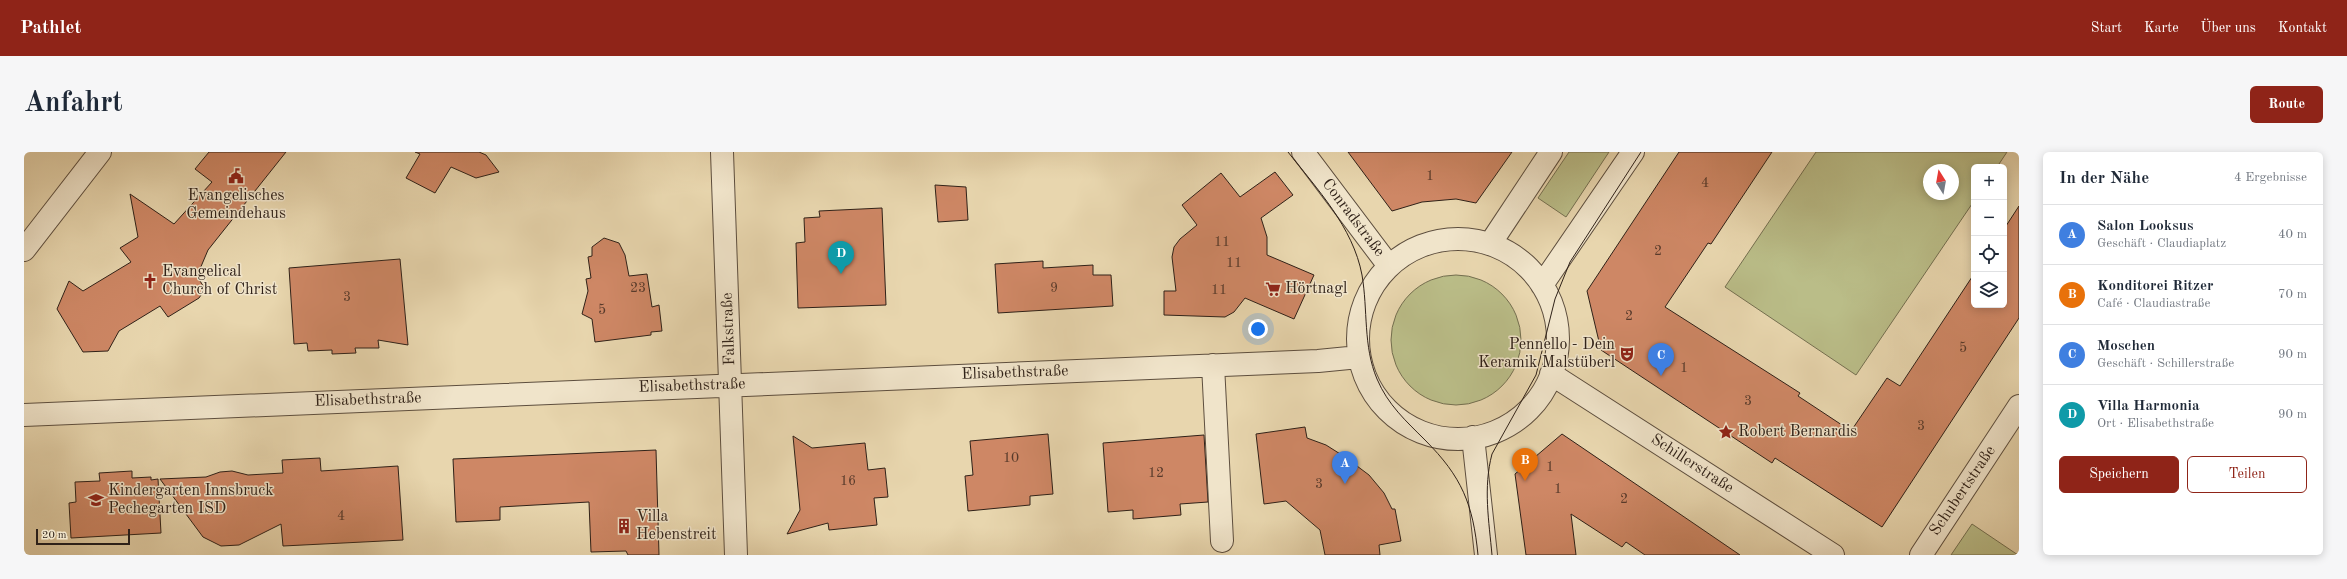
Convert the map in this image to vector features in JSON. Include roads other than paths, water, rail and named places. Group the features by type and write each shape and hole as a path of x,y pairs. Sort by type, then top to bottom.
{"street":[{"path":"24,250 100,152"},
{"name":"Falkstraße","path":"722,152 736,555"},
{"name":"Conradstraße","path":"1303,152 1389,266"},
{"path":"1490,244 1551,152"},
{"path":"1542,285 1633,152"},
{"path":"1463,238 1490,244 1520,260 1542,285 1553,309 1557,330 1557,353 1552,374 1541,394 1527,410 1510,423 1492,432 1473,437 1447,438 1422,432 1400,420 1378,398 1367,381 1359,357 1358,332 1362,311 1373,285 1389,266 1410,250 1436,241 1463,238"},
{"name":"Elisabethstraße","path":"24,415 731,384 1340,360 1359,357"},
{"path":"1213,365 1222,542"},
{"name":"Schillerstraße","path":"1552,374 1833,555"},
{"name":"Schubertstraße","path":"1921,555 2019,406"},
{"path":"1473,437 1486,555"}],"tram line":[{"path":"1288,152 1332,209 1351,241 1362,275 1368,341 1377,379 1392,405 1438,453 1457,479 1469,506 1476,537 1478,555"},
{"path":"1492,555 1487,492 1489,467 1492,454 1536,375 1555,299 1570,262 1641,152"}],"place":[{"name":"Evangelisches Gemeindehaus","path":"236,176"},
{"name":"Villa Harmonia","path":"841,274"},
{"name":"Evangelical Church of Christ","path":"150,281"},
{"name":"Hörtnagl","path":"1273,289"},
{"name":"Pennello - Dein Keramik Malstüberl","path":"1627,354"},
{"name":"Moschen","path":"1661,376"},
{"name":"Robert Bernardis","path":"1726,432"},
{"name":"Konditorei Ritzer","path":"1525,481"},
{"name":"Salon Looksus","path":"1345,484"},
{"name":"Kindergarten Innsbruck Pechegarten ISD","path":"96,500"},
{"name":"Villa Hebenstreit","path":"624,526"}]}
